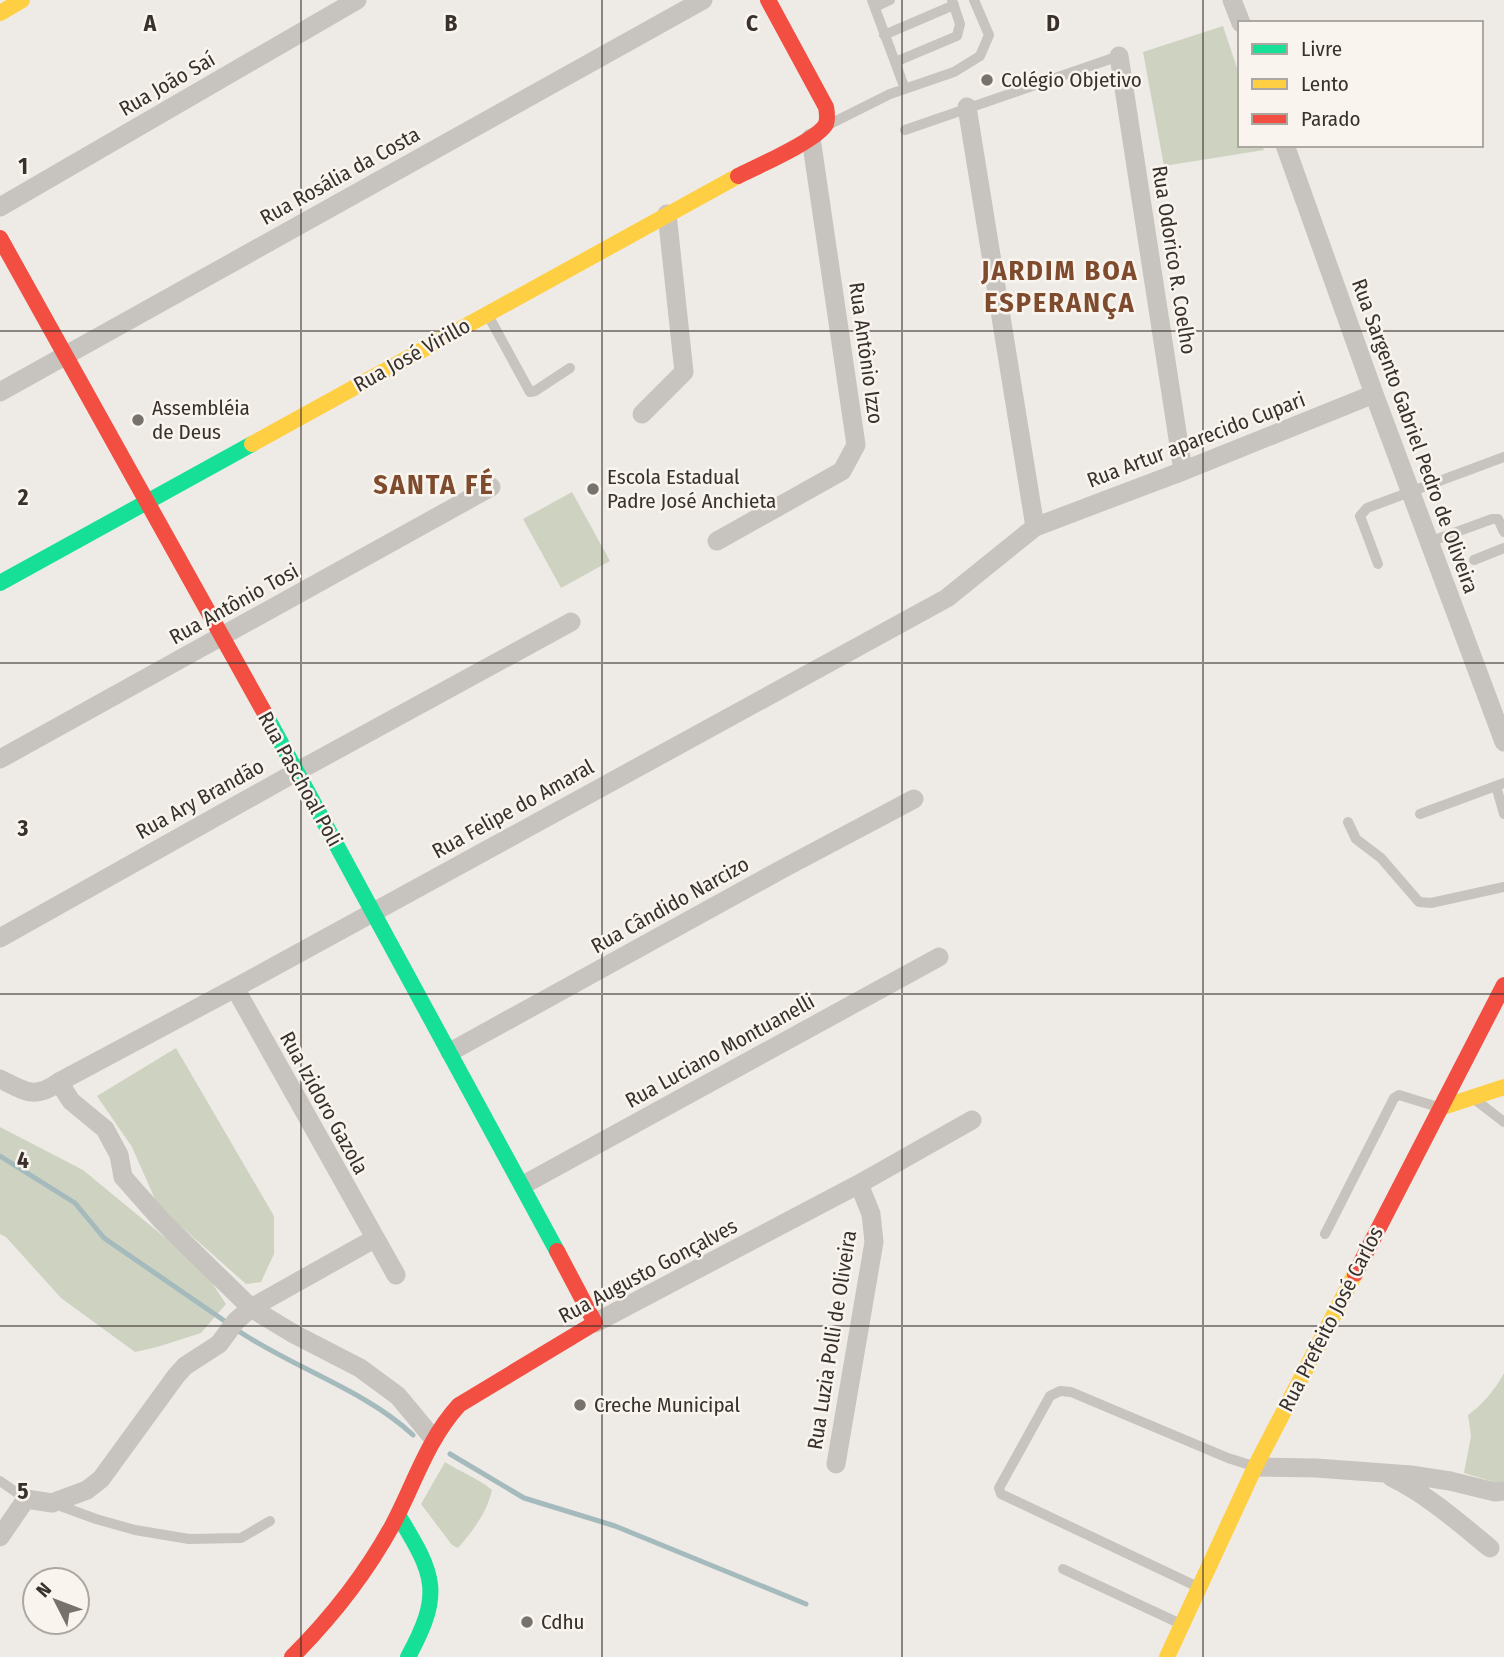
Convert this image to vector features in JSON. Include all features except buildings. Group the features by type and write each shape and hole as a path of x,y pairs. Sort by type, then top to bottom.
{"street":[{"path":"0,13 22,0"},
{"name":"Rua João Saí","path":"0,207 357,0"},
{"name":"Rua Rosália da Costa","path":"0,392 703,0"},
{"path":"768,0 826,107 828,118 817,132"},
{"path":"1232,0 1240,21"},
{"name":"Rua Odorico R. Coelho","path":"1119,56 1184,471"},
{"path":"967,107 1035,527"},
{"name":"Rua José Virillo","path":"0,583 817,132"},
{"name":"Rua Antônio Izzo","path":"717,541 842,471 856,445 817,132"},
{"name":"Rua Sargento Gabriel Pedro de Oliveira","path":"1285,147 1504,741"},
{"path":"642,414 684,372 667,214"},
{"name":"Rua Paschoal Poli","path":"0,238 523,1185 595,1323"},
{"name":"Rua Artur aparecido Cupari","path":"1035,527 1184,471 1374,394"},
{"name":"Rua Antônio Tosi","path":"0,759 491,487"},
{"name":"Rua Felipe do Amaral","path":"0,1079 30,1094 47,1091 59,1082 947,598 1035,527"},
{"name":"Rua Ary Brandão","path":"0,937 571,622"},
{"name":"Rua Cândido Narcizo","path":"450,1052 914,799"},
{"name":"Rua Luciano Montuanelli","path":"523,1185 939,957"},
{"name":"Rua Prefeito José Carlos","path":"1167,1657 1255,1467 1504,985"},
{"name":"Rua Izidoro Gazola","path":"235,988 396,1275"},
{"path":"59,1082 71,1101 105,1129 119,1156 123,1177 162,1221 251,1308 360,1368 398,1396 432,1437"},
{"path":"1440,1108 1504,1087"},
{"name":"Rua Augusto Gonçalves","path":"292,1657 338,1609 398,1515 432,1437 459,1405 595,1323 859,1184 972,1120"},
{"name":"Rua Luzia Polli de Oliveira","path":"836,1464 874,1242 871,1214 859,1184"},
{"path":"0,1537 26,1499 52,1503 87,1490 101,1479 176,1376 185,1366 219,1344 236,1321 251,1308 374,1239"},
{"path":"1255,1467 1381,1472 1450,1481 1495,1492 1504,1491"},
{"path":"1381,1472 1410,1486 1490,1548"},
{"path":"398,1515 424,1558 431,1588 428,1617 408,1657"}],"lane":[{"path":"890,0 874,3 905,89"},
{"path":"817,132 905,89 954,72 980,56 989,35 974,0"},
{"path":"884,35 953,3 960,24 957,36 895,62"},
{"path":"905,130 1119,56"},
{"path":"487,313 525,388 530,392 570,368"},
{"path":"1378,564 1360,516 1367,508 1504,457"},
{"path":"1429,542 1492,519 1498,519 1504,531"},
{"path":"1475,560 1504,548"},
{"path":"1420,814 1500,785 1504,814"},
{"path":"1348,822 1356,839 1381,858 1419,902 1504,887"},
{"path":"1325,1234 1394,1098 1399,1095 1440,1108"},
{"path":"1472,1096 1504,1122"},
{"path":"1199,1587 1001,1494 999,1488 1050,1396 1060,1391 1071,1392 1255,1467"},
{"path":"0,1481 26,1499"},
{"path":"52,1503 122,1526 189,1539 241,1538 270,1521"},
{"path":"1063,1569 1183,1626"}],"green space":[{"path":"1223,26 1238,71 1238,147 1263,147 1264,150 1164,166 1143,52"},
{"path":"572,492 610,561 561,588 523,519"},
{"path":"176,1048 274,1216 274,1254 261,1282 246,1284 158,1206 132,1147 97,1096"},
{"path":"0,1127 83,1170 202,1268 226,1304 201,1333 135,1352 61,1298 6,1237 0,1234"},
{"path":"1504,1373 1504,1485 1464,1473 1471,1436 1468,1415 1488,1396"},
{"path":"445,1462 492,1490 479,1521 458,1548 452,1545 421,1504"}],"waterway":[{"path":"0,1156 75,1203 104,1238 229,1324"},
{"path":"237,1330 373,1405 413,1435"},
{"path":"450,1454 524,1498 615,1526 806,1604"}],"traffic: fast":[{"path":"0,583 252,444"},
{"path":"268,719 557,1251"},
{"path":"398,1515 427,1569 430,1585 426,1616 408,1657"}],"traffic: slow":[{"path":"0,13 22,0"},
{"path":"252,444 738,176"},
{"path":"1440,1108 1504,1087"},
{"path":"1167,1657 1255,1467 1355,1274"}],"traffic: jam":[{"path":"738,176 811,138 821,130 827,120 826,107 768,0"},
{"path":"0,238 268,719"},
{"path":"1355,1274 1504,985"},
{"path":"292,1657 321,1627 371,1562 438,1433 459,1405 595,1323 557,1251"}],"place":[{"name":"Colégio Objetivo","path":"987,80"},
{"name":"Assembléia de Deus","path":"138,420"},
{"name":"Escola Estadual Padre José Anchieta","path":"593,489"},
{"name":"Creche Municipal","path":"580,1405"},
{"name":"Cdhu","path":"527,1622"}],"district":[{"name":"JARDIM BOA ESPERANÇA","path":"1060,286"},
{"name":"SANTA FÉ","path":"434,484"}]}
